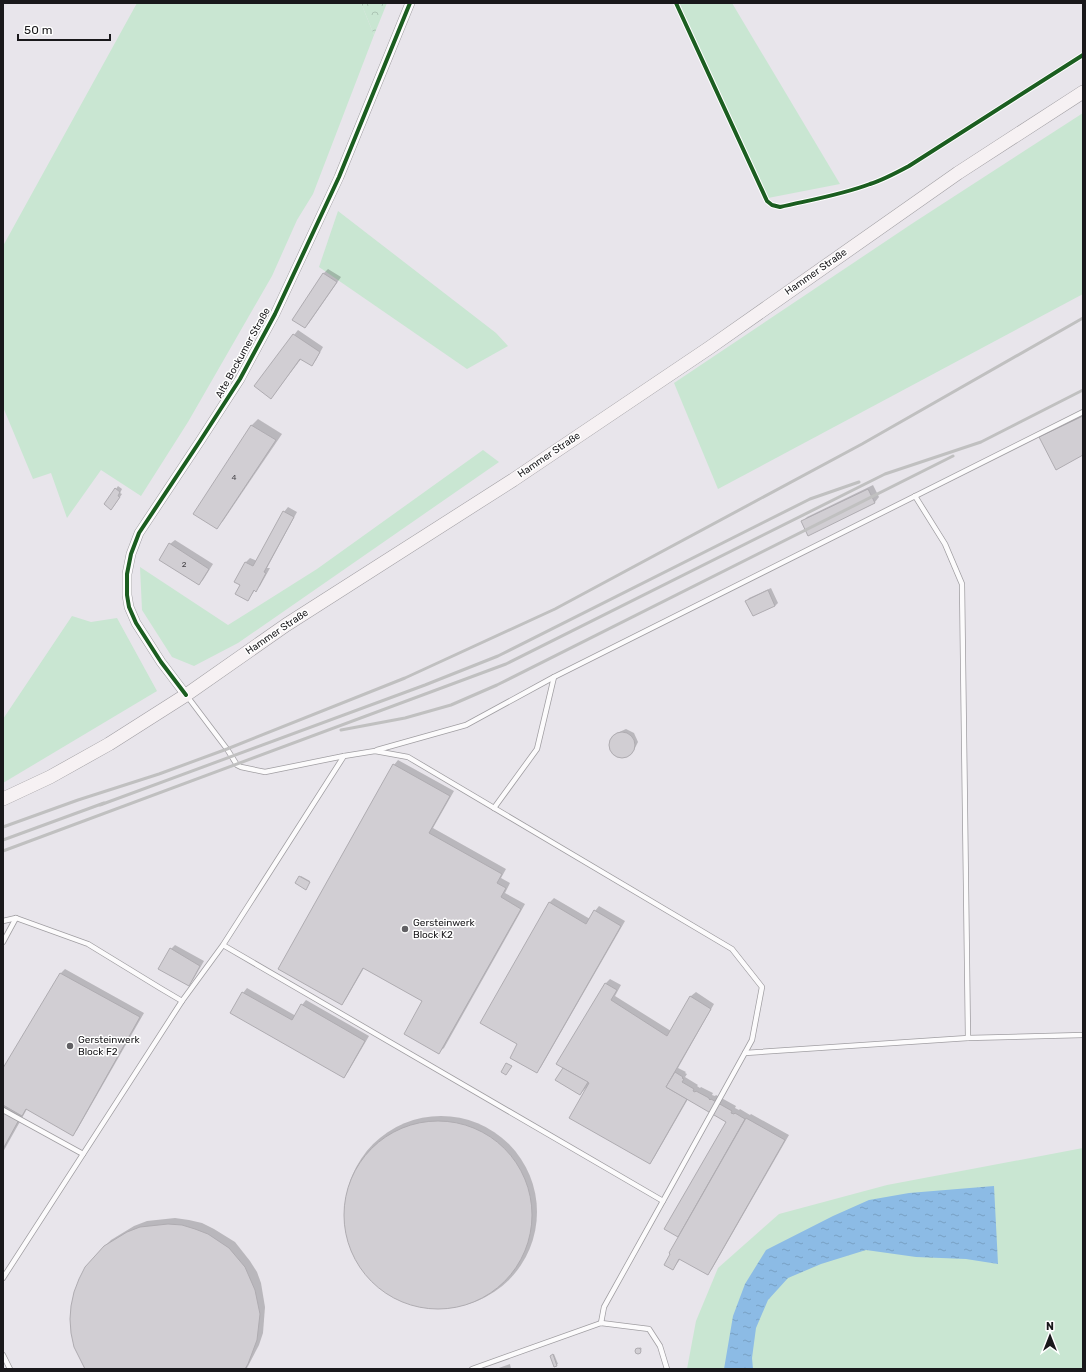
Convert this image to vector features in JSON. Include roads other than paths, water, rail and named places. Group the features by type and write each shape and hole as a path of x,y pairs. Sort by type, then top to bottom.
{"main road":[{"name":"Hammer Straße","path":"3,799 50,777 109,744 186,694 286,625 539,462 708,348 958,173 1083,92"}],"street":[{"name":"Alte Bockumer Straße","path":"186,694 161,662 136,623 129,607 127,595 127,574 131,554 139,533 240,379 275,314 339,177 410,3"}],"lane":[{"path":"186,694 227,749 237,765 265,772 375,751 466,725 554,677 1083,412"},
{"path":"915,496 945,544 962,584 968,1038"},
{"path":"494,808 537,749 554,677"},
{"path":"375,751 408,757 732,949 762,987 752,1040 604,1307 601,1323"},
{"path":"3,1278 182,1001 223,945 344,756"},
{"path":"3,921 16,918 88,944 182,1001"},
{"path":"3,942 16,918"},
{"path":"223,945 663,1200"},
{"path":"745,1053 968,1038 1083,1035"},
{"path":"3,1110 83,1154"},
{"path":"472,1369 601,1323 649,1329 660,1346 667,1369"},
{"path":"3,1355 10,1369"}],"water":[{"path":"994,1186 998,1264 966,1259 916,1257 866,1250 821,1264 788,1278 768,1300 756,1328 752,1358 753,1369 724,1369 733,1316 745,1284 766,1250 833,1216 869,1200 909,1193"}],"railway":[{"path":"3,827 78,800 159,774 227,749 405,678 555,609 862,444 1083,318"},
{"path":"3,851 506,664 885,474 981,442 1083,390"},
{"path":"341,730 405,718 451,705 497,685 953,456"},
{"path":"100,805 425,685 498,656 810,499 859,482"},
{"path":"3,840 104,803"}],"place":[{"name":"Gersteinwerk Block K2","path":"405,929"},
{"name":"Gersteinwerk Block F2","path":"70,1046"}]}
